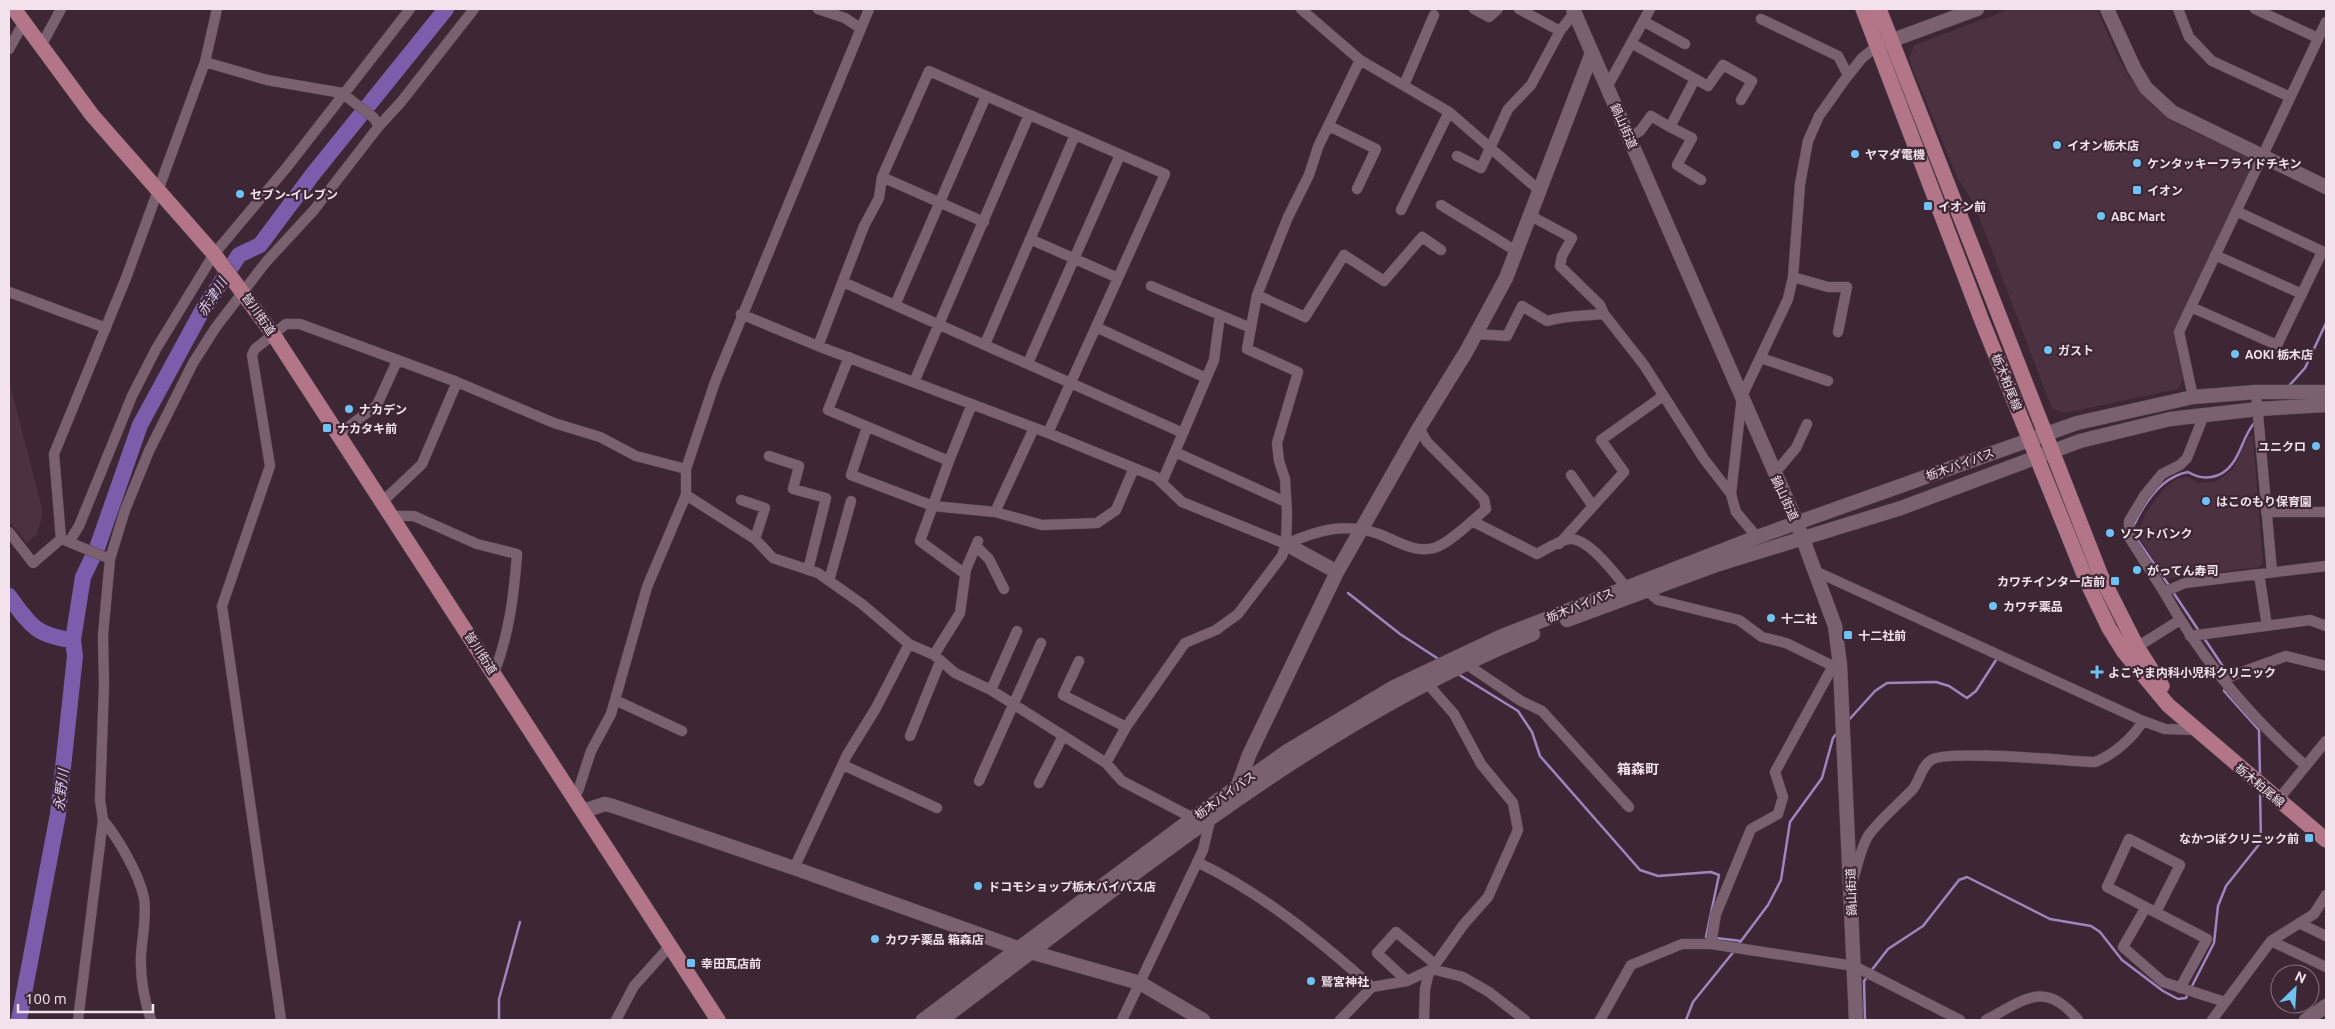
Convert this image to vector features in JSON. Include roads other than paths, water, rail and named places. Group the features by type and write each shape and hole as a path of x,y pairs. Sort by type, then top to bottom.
{"main road":[{"name":"栃木粕尾線","path":"1863,9 2086,582 2109,628 2146,680 2168,705 2194,730 2326,840"},
{"name":"栃木粕尾線","path":"1879,9 2101,576 2137,648 2194,730"},
{"path":"1877,46 1977,9"},
{"path":"2107,9 2134,68 2146,88 2159,101 2185,120 2326,186"},
{"name":"鍋山街道","path":"1573,11 1797,523 1835,626 1851,886 1856,1020"},
{"path":"18,12 92,115 216,256"},
{"path":"1229,804 1249,755 1337,572 1363,530 1419,428 1476,334 1506,278 1592,53"},
{"name":"皆川街道","path":"216,256 273,334 339,434 718,1020"},
{"name":"栃木バイパス","path":"923,1020 1026,951 1212,811 1238,785 1342,716 1401,684 1502,636 1757,537 2077,423 2193,397 2256,392 2326,392"},
{"name":"栃木バイパス","path":"941,1020 1193,818 1229,804 1348,725 1427,683 1516,641 1718,564 1901,508 2080,441 2170,419 2258,408 2326,405"},
{"path":"1286,544 1337,572"},
{"path":"583,811 605,804 613,806 1026,951 1140,983 1203,1020"},
{"path":"2306,1020 2326,1006"}],"street":[{"path":"41,46 61,9"},
{"path":"69,542 54,454 106,328 205,62 217,9"},
{"path":"9,532 33,564 69,542 79,526 132,396 156,349 216,256 410,9"},
{"path":"78,1020 103,820 100,800 104,685 103,635 108,558 124,510 148,451 171,404 193,363 216,327 242,290 314,210 376,122 402,102 474,9"},
{"path":"818,9 844,18 860,28"},
{"path":"572,794 578,791 591,751 611,714 647,587 686,495 686,469 714,382 869,9"},
{"path":"1301,9 1360,60 1449,112 1540,191"},
{"path":"1474,9 1489,17 1498,9"},
{"path":"1519,9 1560,31"},
{"path":"1606,87 1650,9"},
{"path":"2178,9 2189,37 2212,60 2290,97"},
{"path":"2255,9 2318,38"},
{"path":"1457,156 1481,168 1489,146 1508,109 1531,85 1573,11"},
{"path":"9,48 18,12"},
{"path":"1404,85 1434,15"},
{"path":"1761,19 1838,56 1848,75"},
{"path":"1643,21 1685,44"},
{"path":"2193,397 2179,332 2326,22"},
{"path":"1631,43 1708,86 1723,65 1752,81 1741,100"},
{"path":"1757,537 1736,512 1731,494 1742,396 1788,299 1793,277 1800,184 1808,141 1819,116 1848,75 1862,58 1877,46"},
{"path":"1106,763 1126,727 1185,643 1216,630 1238,614 1282,556 1286,544 1285,478 1279,460 1277,443 1298,372 1247,349 1257,295 1288,216 1309,175 1328,126 1360,60"},
{"path":"205,62 267,80 343,95 376,122"},
{"path":"818,346 864,226 879,198 882,177 929,72 1165,174 1048,433"},
{"path":"1670,127 1695,79"},
{"path":"894,305 986,96"},
{"path":"1401,210 1449,112"},
{"path":"914,382 1029,115"},
{"path":"1629,137 1640,131 1651,116 1692,138 1677,165 1701,180"},
{"path":"1328,126 1376,149 1357,189"},
{"path":"985,344 1075,135"},
{"path":"1028,363 1120,155"},
{"path":"882,177 984,222"},
{"path":"1441,205 1516,251"},
{"path":"2191,306 2277,345 2324,252 2236,210"},
{"path":"1531,216 1572,238 1562,256 1560,266 1600,305 1604,314 1644,365 1704,459 1731,494"},
{"path":"1257,295 1305,317 1344,255 1384,281 1422,237 1441,250"},
{"path":"1030,239 1118,278"},
{"path":"2215,255 2302,294"},
{"path":"1793,277 1828,287 1847,287 1838,332"},
{"path":"843,282 1183,433"},
{"path":"1151,286 1251,328"},
{"path":"9,292 106,328"},
{"path":"1476,334 1507,336 1522,306 1547,321 1568,315 1578,317 1604,314"},
{"path":"741,314 818,346 1048,433 1156,477 1182,502 1286,544 1321,530 1363,530 1412,548 1431,549 1449,540 1486,509 1484,499 1427,442 1419,428"},
{"path":"1162,482 1214,360 1220,315"},
{"path":"281,1020 222,606 270,466 268,446 251,363 255,349 286,324 294,323 457,382 554,423 600,437 636,456 686,469"},
{"path":"1096,327 1206,378"},
{"path":"848,357 828,410 948,462"},
{"path":"1760,358 1828,381"},
{"path":"339,434 377,405 396,361"},
{"path":"382,502 422,464 457,382"},
{"path":"2256,392 2272,572"},
{"path":"1559,544 1624,472 1601,440 1663,396"},
{"path":"965,574 920,541 948,462 972,404"},
{"path":"2204,415 2187,458 2180,465 2162,474 2144,496 2129,521 2129,537 2190,636 2223,679 2278,741 2306,766"},
{"path":"1774,474 1796,448 1807,424"},
{"path":"868,427 851,475 932,506 995,512 1042,525 1097,523 1116,510 1134,468"},
{"path":"995,512 1034,428"},
{"path":"1175,452 1286,502"},
{"path":"769,456 799,466 793,488 826,498 808,570"},
{"path":"1571,475 1593,506"},
{"path":"686,495 755,539 773,558 818,573 862,604 909,644 937,658 954,673 991,690 1106,763 1122,781 1193,818"},
{"path":"741,500 765,508 755,539"},
{"path":"830,581 851,501"},
{"path":"2266,512 2326,512"},
{"path":"392,516 414,516 477,544 517,554 513,606 500,658 494,673"},
{"path":"1472,521 1537,554 1569,539 1586,545 1602,559 1626,587"},
{"path":"69,542 108,558"},
{"path":"910,736 937,658 960,613 965,574 977,543 989,559 1004,589"},
{"path":"2164,592 2185,583 2326,566"},
{"path":"1815,571 2143,721 2165,729 2194,730"},
{"path":"2259,574 2267,626"},
{"path":"1646,591 1658,600 1739,620 1762,637 1786,642 1837,666 1775,772 1783,797 1778,814 1751,829 1716,914 1712,944"},
{"path":"2137,648 2180,620"},
{"path":"2190,636 2310,620 2326,626"},
{"path":"991,690 1017,632"},
{"path":"979,781 1041,643"},
{"path":"794,868 843,765 876,708 909,644"},
{"path":"2223,679 2286,656 2326,666"},
{"path":"1079,661 1063,695 1126,727"},
{"path":"1466,664 1521,702 1542,710 1628,807"},
{"path":"1424,1020 1425,989 1432,968 1464,924 1488,897 1518,830 1514,803 1480,764 1454,714 1427,683"},
{"path":"615,700 682,731"},
{"path":"1851,886 1867,838 1890,810 1914,788 1922,770 1932,759 1948,756 2032,757 2095,762 2102,759 2136,733 2143,721"},
{"path":"1039,783 1063,736"},
{"path":"2278,800 2326,741"},
{"path":"843,765 937,808"},
{"path":"1122,1020 1207,840 1212,811"},
{"path":"103,820 111,830 128,862 144,898 145,915 141,975 151,1020"},
{"path":"2156,912 2180,865 2129,838 2108,887 2207,939 2180,988"},
{"path":"1197,862 1222,874 1270,904 1330,950 1372,987"},
{"path":"2212,1020 2271,942 2314,914 2326,895"},
{"path":"2146,907 2123,947 2163,982 2225,1002"},
{"path":"2299,923 2326,936"},
{"path":"1407,981 1377,953 1396,932 1432,968 1463,977 1489,992 1526,1020"},
{"path":"2271,942 2326,967"},
{"path":"1600,1020 1632,965 1682,944 1712,944 1854,966 1960,1020"},
{"path":"616,1020 634,986 670,946"},
{"path":"1344,1019 1372,987 1407,981 1432,968"},
{"path":"1986,1020 2026,999 2038,995 2059,1001 2078,1020"}],"waterway":[{"name":"赤津川","path":"19,1020 58,814 75,656 73,640 83,577 97,548 140,425 202,311 239,255 260,245 313,174 446,9"},
{"path":"2288,387 2305,368 2326,323"},
{"path":"2133,527 2142,509 2154,492 2170,479 2188,472 2200,477 2212,477 2228,469 2255,422"},
{"path":"2132,532 2170,587"},
{"path":"2173,592 2199,631"},
{"path":"1348,593 1400,634 1440,660"},
{"name":"永野川","path":"9,596 29,622 42,632 50,636 73,640"},
{"path":"2204,638 2226,671 2226,675"},
{"path":"1847,722 1875,691 1887,683 1936,682 1949,686 1967,698 1976,691 1996,660"},
{"path":"1458,674 1518,711 1532,732 1540,756 1640,870 1658,876 1711,872 1719,875 1706,937 1710,937"},
{"path":"2225,688 2224,691 2259,730 2260,775"},
{"path":"1738,945 1768,905 1781,880 1790,822 1822,778 1833,738 1837,733"},
{"path":"2191,988 2214,943 2218,906 2226,886 2261,842 2260,790"},
{"path":"1871,971 1888,949 1923,926 1959,880 1967,877 2050,919 2091,926 2100,932 2122,960 2163,991 2178,999 2186,998 2188,993"},
{"path":"499,1020 499,999 520,922"},
{"path":"1716,938 1741,941"},
{"path":"1686,1020 1693,1002 1735,950"},
{"path":"1865,1020 1864,981 1868,976"}],"place":[{"name":"イオン栃木店","path":"2057,145"},
{"name":"ヤマダ電機","path":"1855,154"},
{"name":"ケンタッキーフライドチキン","path":"2137,163"},
{"name":"イオン","path":"2137,190"},
{"name":"セブン-イレブン","path":"240,194"},
{"name":"イオン前","path":"1928,206"},
{"name":"ABC Mart","path":"2101,216"},
{"name":"ガスト","path":"2048,350"},
{"name":"AOKI 栃木店","path":"2235,354"},
{"name":"ナカデン","path":"349,409"},
{"name":"ナカタキ前","path":"327,428"},
{"name":"ユニクロ","path":"2316,446"},
{"name":"はこのもり保育園","path":"2206,501"},
{"name":"ソフトバンク","path":"2110,533"},
{"name":"がってん寿司","path":"2137,570"},
{"name":"カワチインター店前","path":"2115,581"},
{"name":"カワチ薬品","path":"1993,606"},
{"name":"十二社","path":"1771,618"},
{"name":"十二社前","path":"1848,635"},
{"name":"よこやま内科小児科クリニック","path":"2097,672"},
{"name":"なかつぼクリニック前","path":"2309,838"},
{"name":"ドコモショップ栃木バイパス店","path":"978,886"},
{"name":"カワチ薬品 箱森店","path":"875,939"},
{"name":"幸田瓦店前","path":"691,963"},
{"name":"鷲宮神社","path":"1311,981"}],"district":[{"name":"箱森町","path":"1638,769"}]}
